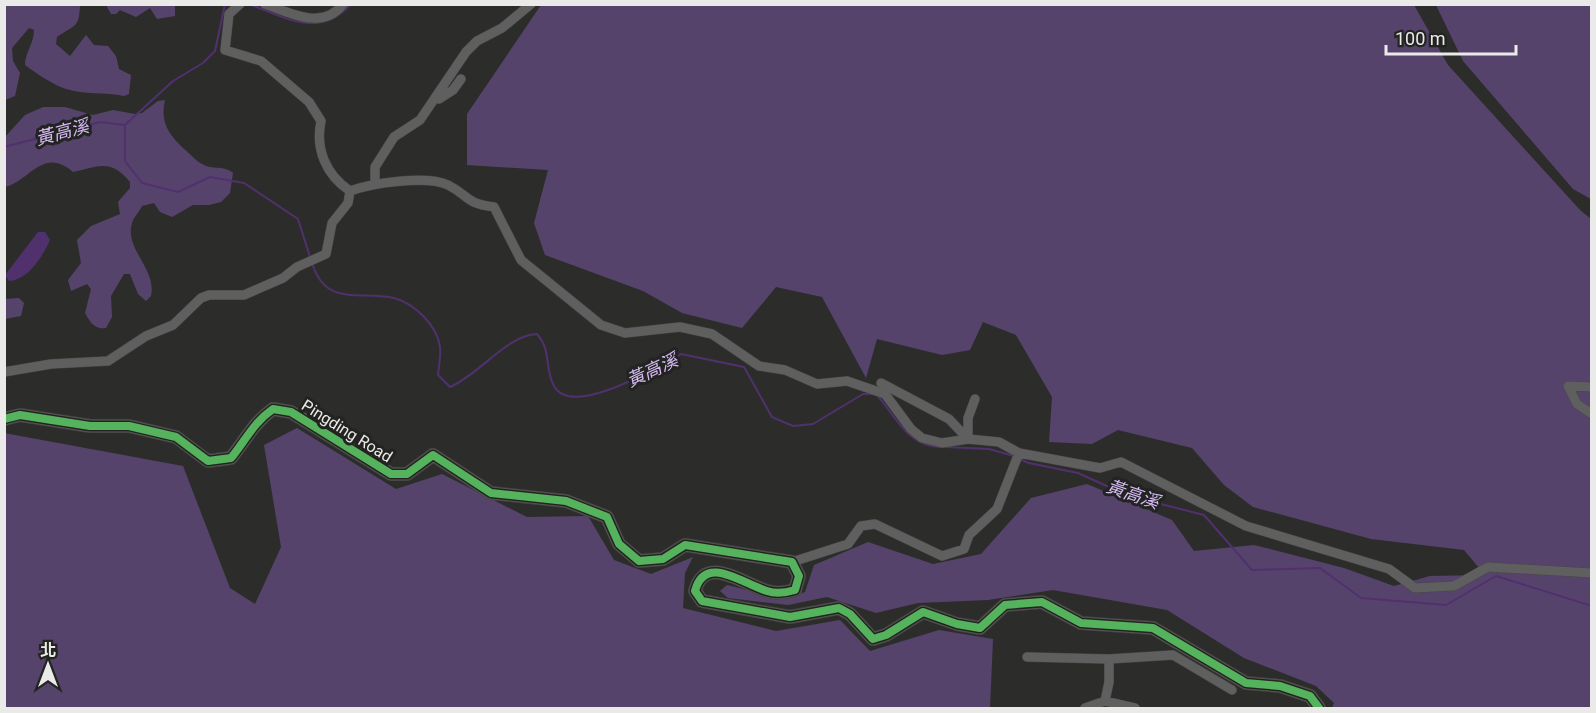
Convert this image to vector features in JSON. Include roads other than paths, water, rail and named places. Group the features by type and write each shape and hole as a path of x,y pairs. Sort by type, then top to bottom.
{"street":[{"path":"240,4 229,14 225,50 261,61 309,102 321,121 318,134 330,174 350,191"},
{"path":"265,4 305,19 316,19 338,11 343,4"},
{"path":"375,182 375,167 394,136 420,120 451,78 455,67 477,41 502,28 531,4"},
{"path":"431,105 453,90 461,79"},
{"path":"350,191 375,182 408,181 447,184 473,205 494,207 521,260 600,325 625,333 681,327 712,334 759,366 785,370 817,384 847,381 885,394 911,429 922,438 942,443 968,439 999,442 1019,453 1100,468 1121,462 1246,526 1389,569 1415,588 1454,586 1488,567 1592,573"},
{"path":"4,372 51,364 108,361 146,336 173,325 201,298 209,295 244,295 283,278 297,267 326,254 332,223 348,203 350,191"},
{"path":"881,383 949,419 968,439"},
{"path":"1592,387 1568,386 1577,404 1592,414"},
{"path":"968,439 968,418 975,399"},
{"name":"Pingding Road","path":"4,419 20,414 90,426 129,426 176,437 208,461 231,458 246,441 258,419 273,409 291,412 391,474 407,474 433,455 491,494 566,501 607,517 619,544 639,561 663,559 685,545 792,562"},
{"path":"1019,453 997,509 969,535 964,549 942,556 875,524 861,526 848,544 792,562 799,576 795,590 782,593 767,591 720,572 706,573 698,579 695,591 702,601 790,617 839,608 850,614 873,639 886,635 924,612 957,624 980,628 1005,605 1042,602 1081,623 1153,628 1246,683 1280,686 1310,696 1319,708"},
{"path":"1027,657 1109,659 1173,655 1232,690"},
{"path":"1105,701 1110,682 1109,659"},
{"path":"1084,708 1105,701 1134,708"}],"waterway":[{"path":"125,125 173,81 203,63 215,51 225,4"},
{"path":"249,4 289,19 314,23 327,21 339,15 351,4"},
{"name":"黃高溪","path":"4,147 100,122 125,125"},
{"name":"黃高溪","path":"125,125 125,161 142,183 178,192 210,177 244,183 298,219 310,257"},
{"name":"黃高溪","path":"312,263 318,277 335,292 394,298 410,305 424,316 430,323 440,347 438,375 450,387 472,374 515,341 537,334 545,347 549,373 554,386 564,395 578,397 616,387 681,354 744,367 772,417 793,426 813,424 863,394 876,394 911,436 929,445 940,447"},
{"name":"黃高溪","path":"946,447 989,449 1014,456"},
{"name":"黃高溪","path":"1019,459 1078,473 1129,496 1204,515 1252,570 1320,568 1361,598 1446,605 1496,576 1592,606"}]}
